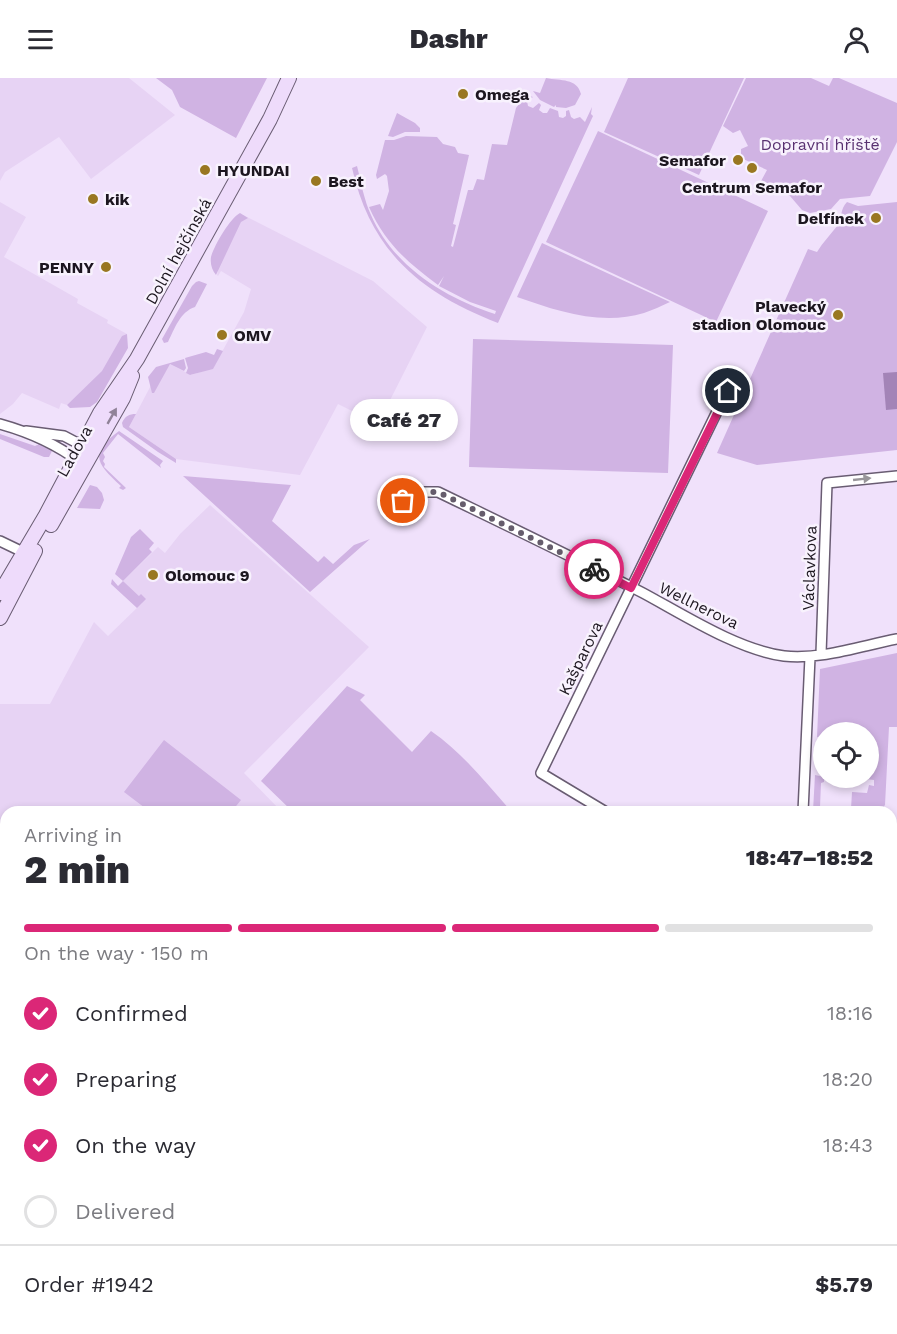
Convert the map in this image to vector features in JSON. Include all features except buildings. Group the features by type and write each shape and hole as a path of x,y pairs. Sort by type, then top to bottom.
{"main road":[{"name":"Dolní hejčínská","path":"88,444 102,409 137,359 270,119 289,78"},
{"name":"Ladova","path":"0,618 28,554 88,444"},
{"name":"Ladova","path":"0,593 28,554"}],"street":[{"name":"Kašparova","path":"596,806 541,773 728,391"},
{"path":"0,424 24,431 56,445 80,462"},
{"path":"24,431 46,432 88,444"},
{"name":"Václavkova","path":"821,654 827,483 897,476"},
{"name":"Wellnerova","path":"403,501 422,492 438,492 718,633 783,655 810,657 897,639"},
{"path":"0,541 28,554"},
{"path":"803,806 810,657"}],"shaded area":[{"path":"0,78 129,78 175,115 91,179 59,137 5,172 0,181"},
{"path":"0,202 26,217 4,257 78,299 77,303 108,320 107,323 127,334 108,367 67,405 61,403 59,409 22,393 0,414"},
{"path":"243,215 373,281 427,327 378,424 338,404 300,475 176,459 129,427 158,372 170,364 191,375 213,368 244,312 251,289 221,271 218,276 216,270"},
{"path":"897,372 897,409 886,410 883,373"},
{"path":"210,505 369,647 244,773 276,806 0,806 0,704 50,704 94,622 108,636 142,603 139,596 123,581 158,547 165,553 180,534"}],"green space":[{"path":"156,78 267,78 236,138 180,107 172,90"},
{"path":"546,78 568,81 576,85 581,94 575,105 566,108 556,107 556,105 554,107 540,100 533,91 540,93"},
{"path":"628,78 744,78 699,175 604,132"},
{"name":"Dopravní hřiště","path":"746,78 811,78 829,86 833,78 839,78 897,103 897,142 870,196 840,199 831,209 810,213 802,210 790,196 760,183 767,170 741,158 741,149 748,146 740,130 733,133 723,126"},
{"path":"526,95 533,97 527,101 528,106 533,108 539,103 541,105 539,110 543,113 547,113 550,108 558,111 559,117 563,118 569,110 571,117 574,119 580,117 585,122 592,107 593,116 498,323 445,298 403,266 386,246 372,223 352,168 357,166 366,203 381,233 407,265 440,289 495,314 496,311 470,302 439,286 444,276 438,285 416,268 382,231 369,207 380,204 383,210 389,191 387,176 385,174 377,179 376,175 385,140 406,136 437,137 443,144 455,147 458,153 469,155 453,224 456,225 451,246 453,247 468,190 473,190 477,179 484,180 492,144 507,145 516,108"},
{"path":"397,113 415,123 420,128 420,132 405,132 393,137 388,136"},
{"path":"598,131 768,211 716,322 546,242"},
{"name":"Plavecký stadion Olomouc","path":"847,202 858,206 897,202 897,450 757,465 717,453 808,249 817,252 838,225"},
{"path":"240,213 248,218 241,222 216,275 212,269 211,257 227,226"},
{"path":"542,243 670,302 644,313 612,318 563,312 517,297"},
{"path":"199,281 207,284 195,307 185,313 168,342 164,343 162,339 192,286"},
{"path":"127,334 128,348 97,402 90,407 70,408 67,405 102,371 122,336"},
{"path":"473,339 673,345 668,473 469,467"},
{"path":"217,349 223,351 213,369 190,375 186,373 188,368 185,358 206,352 214,355"},
{"path":"184,359 186,368 184,371 170,364 152,393 148,377 156,367"},
{"path":"136,414 129,427 176,459 176,463 123,427 122,423 126,417"},
{"path":"119,431 163,461 161,468 118,434 103,453 105,457 103,461 104,467 126,488 123,490 119,488 121,486 106,471 99,459 103,446"},
{"path":"0,434 35,446 39,444 53,449 49,457 44,457 0,439"},
{"path":"183,476 291,485 272,521 318,562 324,556 333,564 354,545 370,539 310,592"},
{"path":"90,485 97,487 102,493 104,500 100,509 77,508"},
{"path":"140,529 154,543 149,549 152,552 123,581 115,574 131,537"},
{"path":"112,579 118,586 123,581 139,596 141,594 146,599 137,608 111,584"},
{"path":"897,653 897,727 889,727 884,806 851,806 852,792 867,793 868,788 879,788 879,722 818,722 820,669"},
{"path":"347,686 365,695 360,700 412,752 431,731 443,740 474,769 507,806 287,806 261,781"},
{"path":"164,740 241,800 236,806 142,806 124,792"},
{"path":"814,788 821,788 820,806 813,806"}],"way so far":[{"path":"403,501 416,493 438,492 594,569"}],"place":[{"name":"Omega","path":"463,94"},
{"name":"Semafor","path":"738,160"},
{"name":"Centrum Semafor","path":"752,168"},
{"name":"HYUNDAI","path":"205,170"},
{"name":"Best","path":"316,181"},
{"name":"kik","path":"93,199"},
{"name":"Delfínek","path":"876,218"},
{"name":"PENNY","path":"106,267"},
{"name":"Plavecký stadion Olomouc","path":"838,315"},
{"name":"OMV","path":"222,335"},
{"name":"Café 27","path":"403,501"},
{"name":"Olomouc 9","path":"153,575"}],"route":[{"path":"594,569 631,588 728,391"}]}
